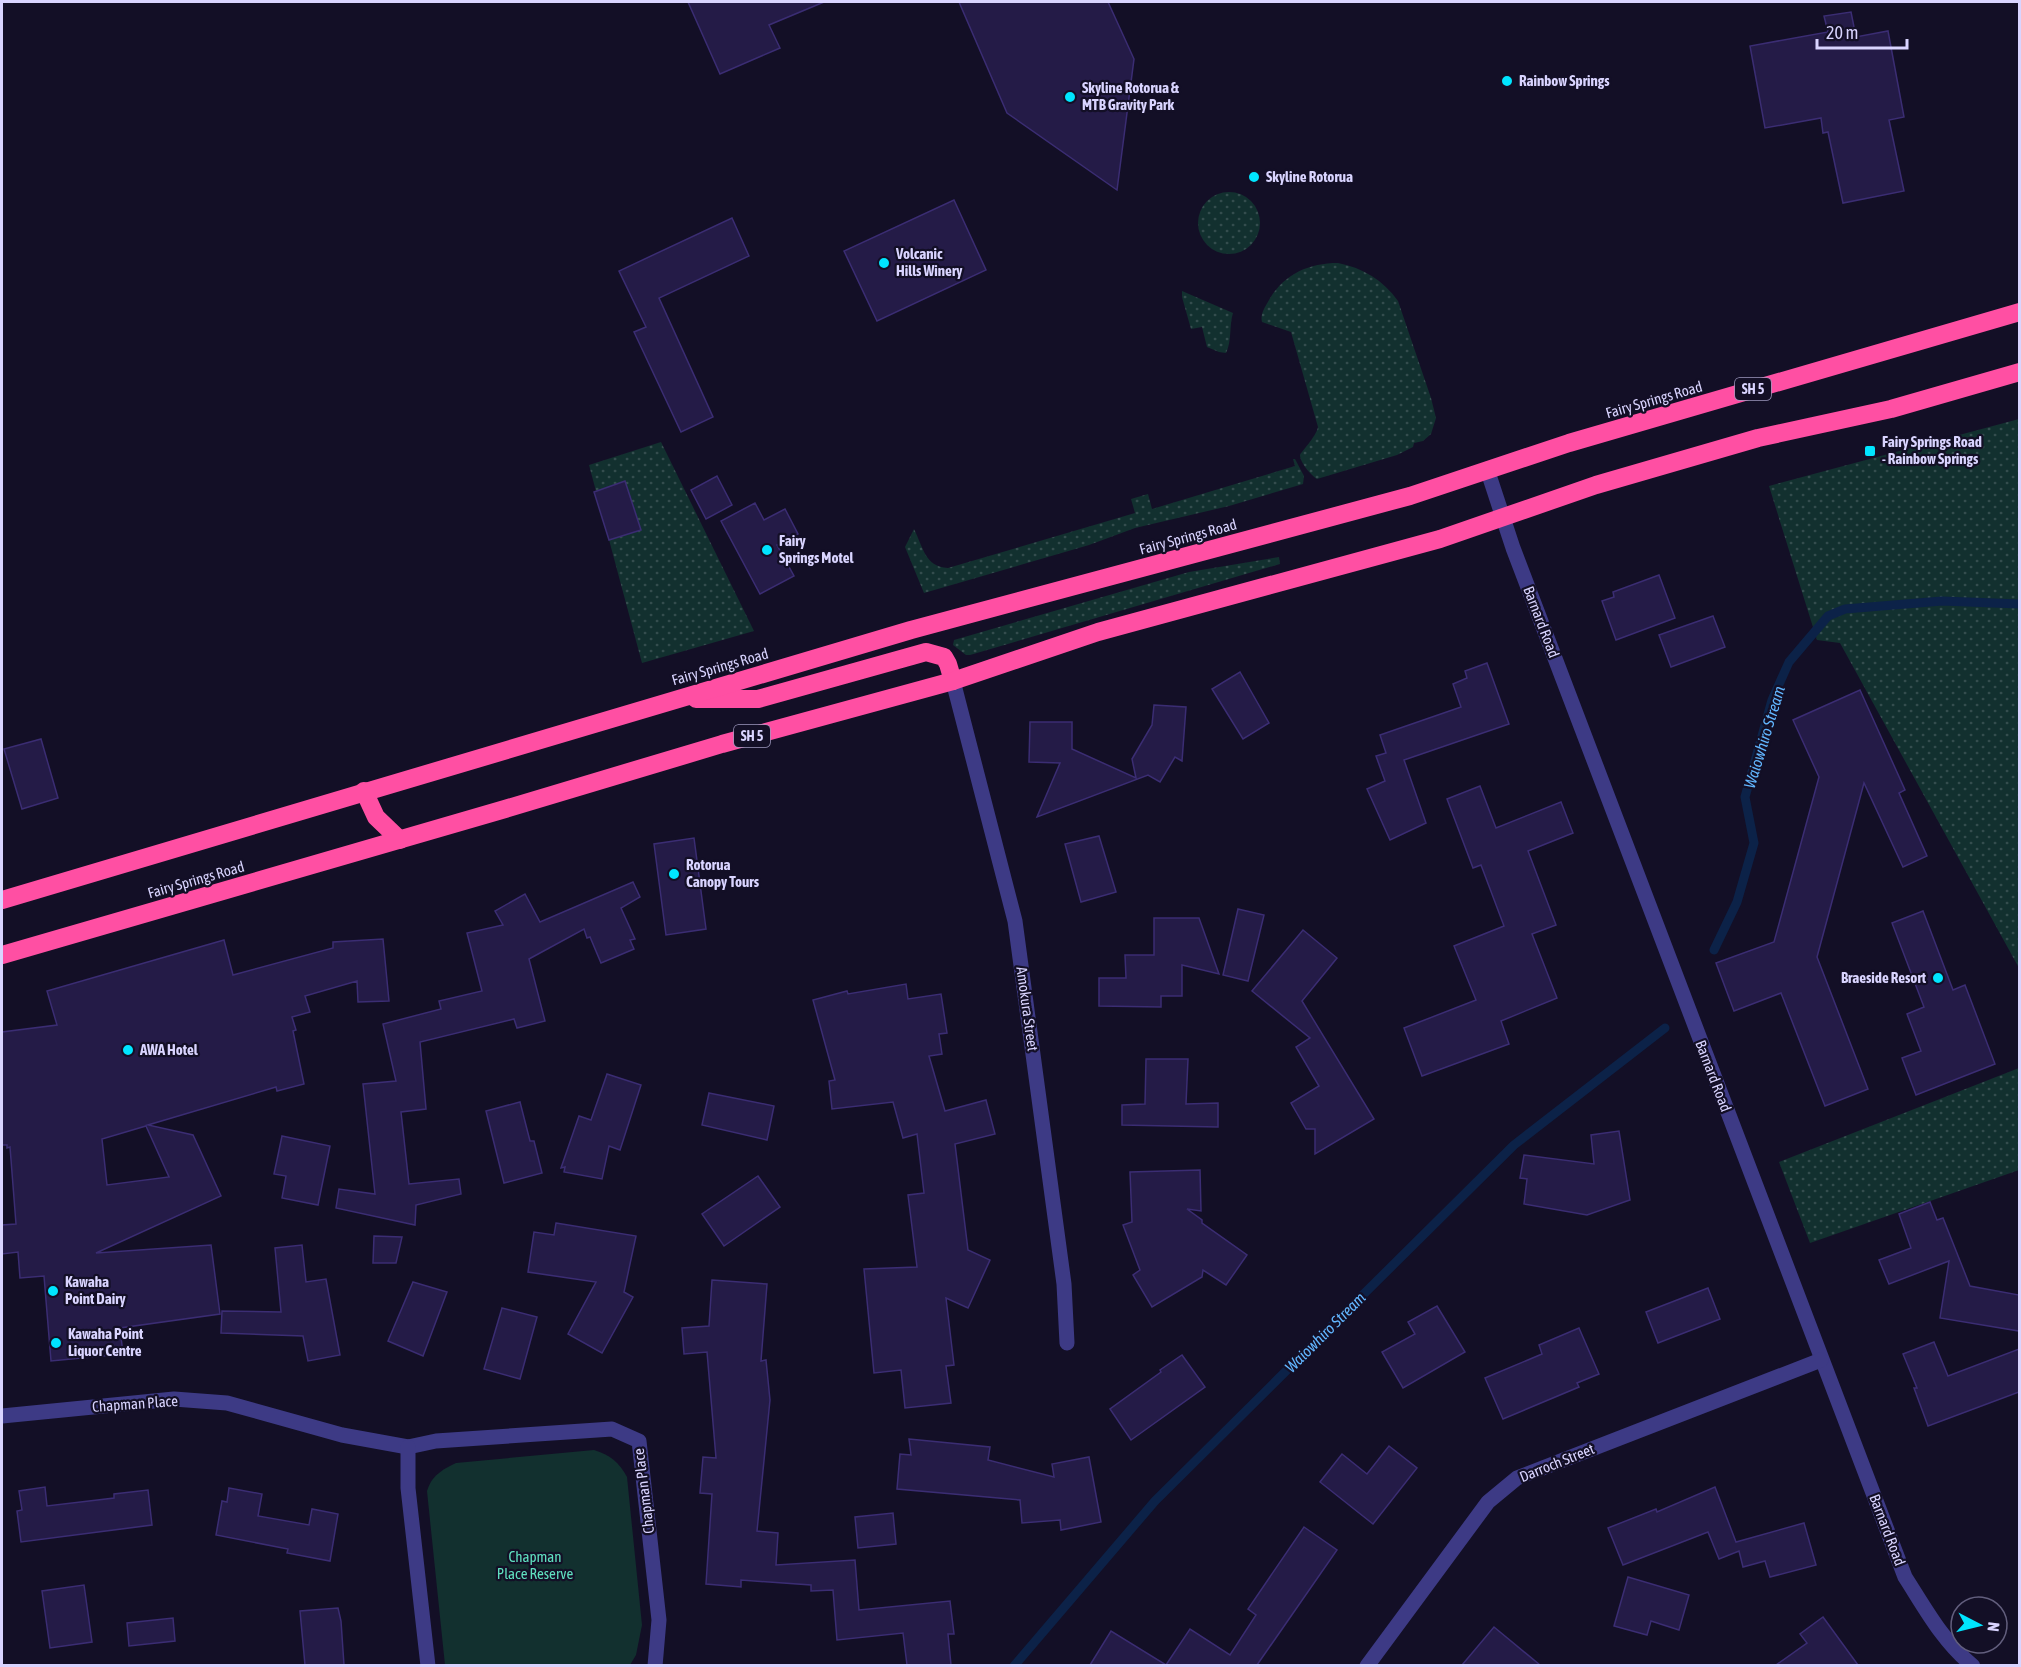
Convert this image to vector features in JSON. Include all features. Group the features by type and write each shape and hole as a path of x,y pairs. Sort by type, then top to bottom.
{"highway":[{"name":"Fairy Springs Road","path":"2,900 911,630 1410,496 1569,443 2019,312"},
{"name":"Fairy Springs Road","path":"2,955 722,744 953,681 1098,632 1440,539 1596,485 1758,438 1891,409 2019,372"},
{"path":"676,699 759,699 926,652 944,657 953,681"},
{"path":"364,791 376,817 400,840"}],"street":[{"name":"Barnard Road","path":"1487,469 1821,1360 1905,1577 1940,1630 1964,1659 1973,1665"},
{"name":"Amokura Street","path":"953,681 1015,921 1064,1284 1067,1343"},
{"name":"Darroch Street","path":"1367,1665 1488,1502 1517,1478 1821,1360"},
{"name":"Chapman Place","path":"2,1416 174,1399 227,1403 342,1436 408,1447 436,1441 612,1429 639,1441 659,1620 655,1665"},
{"path":"408,1447 408,1488 429,1665"}],"green space":[{"path":"1223,192 1235,192 1251,201 1258,211 1260,223 1258,235 1251,245 1235,254 1223,254 1212,249 1203,240 1198,229 1198,217 1203,206 1212,197"},
{"path":"1338,263 1372,276 1398,301 1436,418 1431,434 1423,441 1414,443 1413,447 1397,455 1317,479 1300,458 1318,427 1291,332 1262,322 1262,316 1264,308 1275,291 1290,277 1317,265"},
{"path":"1182,291 1233,313 1226,353 1207,347 1202,327 1191,329"},
{"path":"2020,419 2019,968 1840,643 1817,640 1769,486"},
{"path":"661,442 754,631 642,663 589,465"},
{"path":"1293,459 1304,476 1303,484 1229,506 1135,528 1089,545 924,593 905,547 914,529 930,560 940,567 948,568 1135,513 1131,499 1148,494 1152,509 1295,466"},
{"path":"1279,557 1280,564 970,655 966,655 953,645 954,640 1189,572"},
{"path":"2019,1068 2019,1170 1810,1243 1779,1162"},
{"name":"Chapman Place Reserve","path":"594,1450 614,1460 627,1477 642,1625 636,1655 630,1665 445,1665 427,1491 432,1481 442,1471 456,1463"}],"building":[{"path":"688,2 824,2 769,25 780,48 720,74"},
{"name":"Skyline Rotorua & MTB Gravity Park","path":"959,2 1108,2 1134,59 1117,190 1007,113"},
{"path":"1851,12 1856,37 1888,31 1904,117 1889,120 1904,191 1843,203 1828,132 1823,133 1821,118 1765,128 1750,46 1828,32 1824,16"},
{"name":"Volcanic Hills Winery","path":"954,200 986,270 877,321 844,251"},
{"path":"732,218 749,256 659,298 713,417 681,432 634,332 646,327 619,271"},
{"path":"717,476 732,505 706,519 691,490"},
{"path":"625,481 641,530 609,540 594,492"},
{"path":"755,503 764,520 785,509 798,534 777,545 794,576 760,594 721,521"},
{"path":"1659,575 1675,618 1616,640 1602,601 1614,597 1613,592"},
{"path":"1713,616 1725,647 1671,667 1659,635"},
{"path":"1487,663 1509,724 1404,760 1426,823 1390,840 1367,789 1385,781 1376,756 1386,753 1380,735 1461,707 1453,684 1467,678 1465,671"},
{"path":"1240,672 1269,723 1243,739 1212,689"},
{"path":"1860,690 1905,790 1899,793 1927,856 1903,867 1864,783 1817,957 1868,1089 1825,1106 1781,993 1734,1011 1716,963 1774,942 1819,777 1793,720"},
{"path":"1154,705 1186,707 1182,761 1175,757 1160,782 1148,775 1037,817 1060,763 1029,762 1030,722 1072,722 1072,749 1136,778 1132,759 1152,725"},
{"path":"41,739 58,798 22,809 4,749"},
{"path":"1480,786 1496,828 1561,802 1573,833 1528,851 1556,925 1532,934 1557,998 1501,1021 1509,1044 1422,1076 1404,1028 1476,1000 1454,946 1504,926 1481,865 1473,868 1447,799"},
{"path":"1099,836 1116,892 1081,902 1065,844"},
{"path":"694,838 706,929 666,935 654,844"},
{"path":"633,882 640,897 621,908 635,939 630,940 634,949 601,963 584,929 529,959 545,1021 517,1028 514,1019 420,1042 426,1109 401,1112 409,1184 459,1179 461,1194 416,1205 415,1225 336,1208 339,1189 375,1194 363,1084 396,1081 383,1024 441,1009 439,1001 482,991 467,933 503,925 495,911 525,894 540,922"},
{"path":"1238,909 1264,915 1248,981 1223,975"},
{"path":"1923,911 1953,990 1965,985 1995,1064 1916,1095 1902,1058 1921,1051 1907,1014 1924,1007 1892,923"},
{"path":"1154,918 1199,918 1219,974 1182,965 1182,996 1161,996 1161,1007 1099,1006 1099,978 1126,978 1125,955 1154,955"},
{"path":"1303,930 1337,958 1302,1001 1374,1119 1315,1154 1315,1129 1306,1129 1291,1103 1319,1086 1296,1047 1310,1038 1252,991"},
{"path":"383,939 389,1001 358,1002 357,981 305,996 310,1012 292,1017 304,1084 277,1091 276,1087 148,1125 193,1135 221,1196 96,1253 211,1245 220,1314 120,1328 123,1354 51,1361 44,1276 20,1278 18,1252 2,1254 2,1225 16,1224 10,1147 2,1145 2,1032 57,1025 47,991 224,940 233,975 333,948 333,942","holes":["146,1126 169,1177 107,1185 102,1139"]},
{"path":"906,984 908,999 941,994 947,1033 939,1034 942,1054 929,1056 945,1111 986,1100 995,1134 955,1144 968,1250 990,1260 968,1308 946,1298 954,1365 946,1366 951,1403 905,1408 901,1370 874,1373 864,1269 917,1267 908,1195 924,1193 917,1134 903,1138 893,1102 832,1109 829,1081 835,1080 813,1000 847,991 848,994"},
{"path":"1146,1059 1188,1059 1186,1104 1218,1103 1218,1127 1122,1125 1122,1105 1145,1104"},
{"path":"607,1074 641,1085 620,1150 609,1146 602,1179 564,1172 565,1167 561,1168 579,1116 591,1120"},
{"path":"709,1093 774,1106 767,1140 702,1125"},
{"path":"520,1102 530,1141 534,1141 542,1173 504,1183 486,1111"},
{"path":"1619,1131 1630,1200 1587,1215 1524,1204 1527,1179 1520,1178 1524,1155 1594,1164 1591,1135"},
{"path":"282,1136 330,1146 318,1205 282,1198 286,1176 274,1174"},
{"path":"1200,1170 1201,1211 1187,1209 1202,1220 1202,1223 1247,1255 1226,1285 1203,1270 1202,1277 1152,1307 1133,1275 1140,1270 1123,1225 1132,1222 1130,1172"},
{"path":"758,1176 780,1207 724,1246 702,1214"},
{"path":"1930,1202 1937,1220 1943,1218 1970,1286 2019,1295 2019,1331 1940,1318 1949,1261 1889,1284 1879,1260 1911,1248 1899,1214"},
{"path":"556,1223 636,1236 624,1292 633,1297 602,1353 568,1334 596,1282 528,1272 534,1232 554,1235"},
{"path":"374,1236 402,1237 396,1263 373,1263"},
{"path":"302,1245 306,1282 326,1279 340,1355 308,1361 303,1336 221,1333 222,1311 281,1312 275,1248"},
{"path":"712,1280 767,1284 761,1361 766,1360 770,1400 757,1531 778,1533 776,1565 855,1560 859,1610 950,1601 954,1634 948,1634 951,1665 907,1665 903,1633 837,1640 833,1590 811,1591 811,1585 741,1580 741,1587 706,1584 712,1494 700,1493 703,1457 716,1458 707,1352 684,1354 682,1328 709,1326"},
{"path":"413,1282 447,1292 423,1356 388,1341"},
{"path":"1708,1288 1720,1319 1658,1343 1646,1312"},
{"path":"1437,1306 1465,1352 1403,1388 1382,1352 1415,1334 1408,1322"},
{"path":"502,1308 537,1317 520,1379 484,1369"},
{"path":"1579,1328 1599,1374 1577,1383 1579,1387 1503,1419 1485,1378 1542,1354 1539,1345"},
{"path":"1934,1342 1948,1376 2019,1349 2019,1392 1928,1426 1914,1388 1917,1388 1903,1354"},
{"path":"1182,1355 1205,1387 1131,1440 1110,1409"},
{"path":"909,1439 990,1447 988,1460 1054,1477 1052,1464 1089,1457 1101,1522 1061,1530 1060,1520 1022,1523 1020,1500 897,1489 900,1454 911,1455"},
{"path":"1389,1446 1417,1468 1373,1524 1320,1482 1342,1454 1367,1474"},
{"path":"45,1487 47,1506 114,1498 114,1494 148,1490 152,1525 21,1542 17,1511 22,1510 19,1491"},
{"path":"1715,1487 1736,1542 1804,1523 1816,1565 1770,1577 1765,1561 1743,1567 1739,1551 1719,1559 1708,1532 1623,1565 1608,1528 1656,1509 1657,1512"},
{"path":"229,1488 262,1494 258,1516 309,1525 312,1509 338,1514 330,1561 287,1553 288,1549 216,1535 222,1501 227,1502"},
{"path":"893,1513 896,1544 858,1548 855,1517"},
{"path":"1304,1527 1337,1550 1257,1665 1166,1665 1190,1629 1230,1655 1256,1615 1248,1609"},
{"path":"1628,1577 1689,1595 1679,1630 1651,1621 1647,1635 1614,1626"},
{"path":"84,1585 92,1642 50,1648 42,1591"},
{"path":"338,1608 344,1665 305,1665 300,1611"},
{"path":"1823,1617 1858,1665 1776,1665 1807,1643 1800,1634"},
{"path":"173,1618 175,1641 129,1646 127,1623"},
{"path":"1494,1627 1540,1665 1462,1665"},
{"path":"1111,1631 1166,1665 1090,1665"}],"waterway":[{"name":"Waiowhiro Stream","path":"1714,950 1737,902 1754,843 1745,797 1772,700 1789,662 1828,616 1845,609 1942,601 2020,604"},
{"name":"Waiowhiro Stream","path":"1014,1666 1155,1501 1514,1145 1665,1028"}],"place":[{"name":"Rainbow Springs","path":"1507,81"},
{"name":"Skyline Rotorua & MTB Gravity Park","path":"1070,97"},
{"name":"Skyline Rotorua","path":"1254,177"},
{"name":"Volcanic Hills Winery","path":"884,263"},
{"name":"Fairy Springs Road - Rainbow Springs","path":"1870,451"},
{"name":"Fairy Springs Motel","path":"767,550"},
{"name":"Rotorua Canopy Tours","path":"674,874"},
{"name":"Braeside Resort","path":"1938,978"},
{"name":"AWA Hotel","path":"128,1050"},
{"name":"Kawaha Point Dairy","path":"53,1291"},
{"name":"Kawaha Point Liquor Centre","path":"56,1343"}]}
